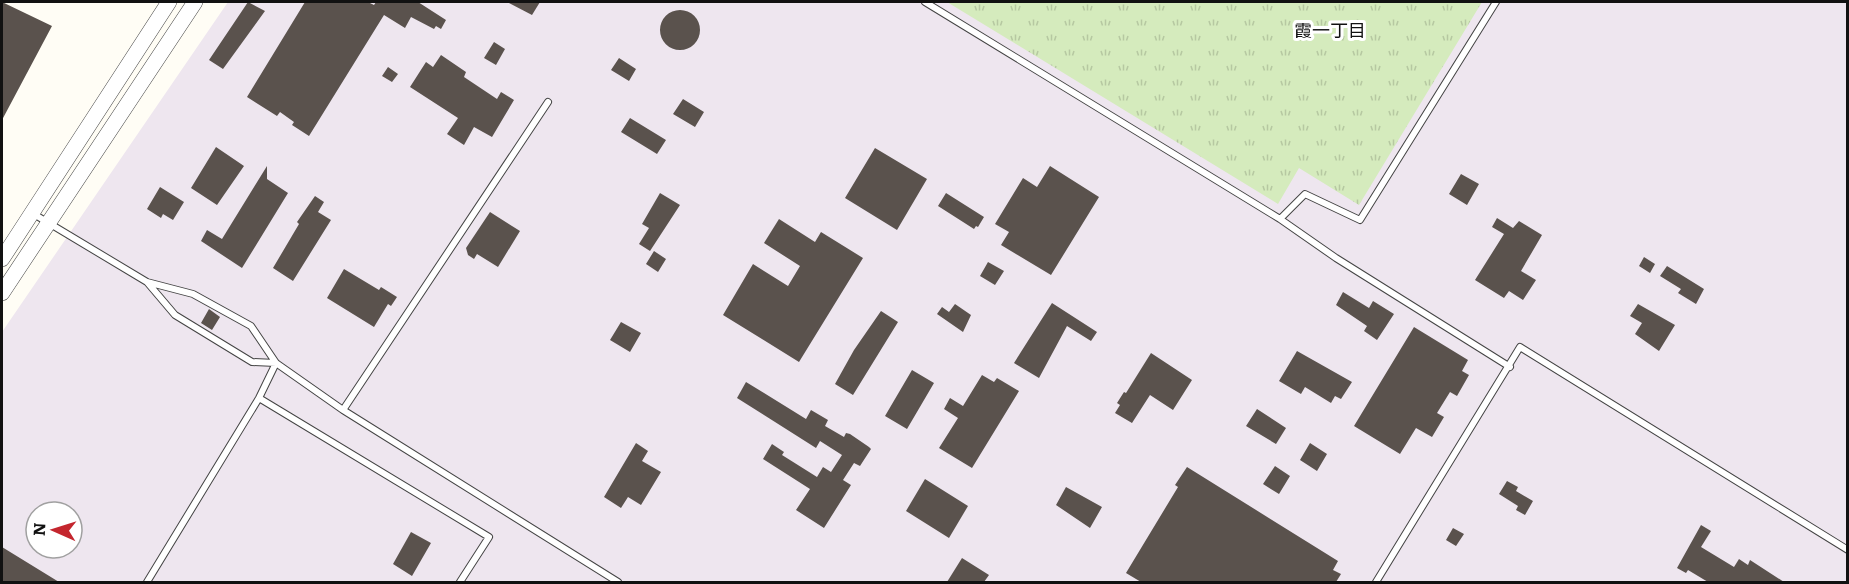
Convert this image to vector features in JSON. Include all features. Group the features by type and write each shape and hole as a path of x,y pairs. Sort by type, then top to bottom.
{"street":[{"path":"2,259 169,2"},
{"path":"2,293 195,2"}],"lane":[{"path":"925,2 1280,219 1336,258 1510,367"},
{"path":"1280,219 1305,194 1360,220 1496,2"},
{"path":"343,410 549,102"},
{"path":"32,213 147,282 193,294 251,326 276,363 343,410 618,582"},
{"path":"147,282 175,315 252,362 276,363"},
{"path":"1376,582 1510,367 1520,347 1848,550"},
{"path":"147,582 259,398 276,363"},
{"path":"259,398 489,537 459,582"}],"shaded area":[{"path":"228,2 1847,2 1847,582 2,582 2,332"}],"green space":[{"path":"947,2 1482,2 1359,205 1299,168 1278,204"}],"building":[{"path":"2,2 52,26 2,120"},
{"path":"248,2 265,11 223,69 209,60"},
{"path":"305,2 368,2 374,5 376,2 418,2 446,20 441,29 436,26 434,29 411,17 405,28 384,15 309,136 292,125 294,122 280,112 277,116 247,97"},
{"path":"507,2 540,2 532,15"},
{"path":"680,10 688,11 694,16 699,22 699,38 694,44 688,49 680,50 672,49 666,44 661,38 660,30 661,22 666,16 672,11"},
{"path":"494,42 505,49 496,65 484,58"},
{"path":"441,55 466,72 464,77 497,99 501,92 514,100 492,137 474,127 464,145 447,134 458,118 410,87 426,62 433,67"},
{"path":"619,58 636,69 629,81 611,70"},
{"path":"388,67 398,74 392,82 382,76"},
{"path":"683,99 704,112 695,127 673,114"},
{"path":"630,118 666,140 657,154 621,132"},
{"path":"216,147 244,166 217,205 191,188"},
{"path":"875,148 927,179 897,230 845,198"},
{"path":"267,166 267,179 288,193 242,268 201,241 207,230 222,239"},
{"path":"1050,166 1099,197 1051,275 1001,245 1009,232 995,224 1023,178 1037,187"},
{"path":"1461,174 1479,184 1467,205 1449,194"},
{"path":"160,187 184,202 173,220 163,214 161,218 147,209"},
{"path":"660,193 680,205 650,251 639,244 649,228 642,224"},
{"path":"946,193 984,217 978,227 974,229 938,206"},
{"path":"315,196 324,202 318,212 331,220 293,281 273,268 299,224 297,222"},
{"path":"490,212 520,231 498,267 477,254 474,259 468,255 466,248"},
{"path":"1497,218 1513,228 1519,221 1542,235 1521,271 1536,280 1523,300 1509,291 1504,298 1475,280 1504,234 1492,227"},
{"path":"779,219 815,242 821,232 863,258 799,362 723,315 753,264 788,286 800,266 764,243"},
{"path":"654,251 666,259 658,272 646,264"},
{"path":"1644,257 1655,264 1650,273 1639,266"},
{"path":"988,262 1004,271 995,285 980,276"},
{"path":"1667,266 1704,289 1696,304 1678,293 1681,289 1660,276"},
{"path":"344,269 379,290 381,287 397,297 391,306 388,304 374,327 327,298"},
{"path":"1343,292 1369,308 1373,301 1394,314 1377,340 1364,331 1367,326 1336,305"},
{"path":"1052,303 1097,332 1091,341 1067,326 1039,378 1014,363"},
{"path":"955,304 971,315 963,332 937,314 942,307 949,312"},
{"path":"1638,304 1675,325 1659,351 1635,334 1642,323 1630,316"},
{"path":"209,309 220,317 212,330 201,323"},
{"path":"881,311 898,322 853,395 835,384 854,350"},
{"path":"621,322 641,333 630,352 610,340"},
{"path":"1414,327 1468,360 1462,371 1469,375 1457,396 1450,392 1437,413 1444,417 1432,437 1416,428 1400,454 1354,426"},
{"path":"1297,351 1352,382 1341,399 1335,396 1331,403 1305,387 1301,394 1279,381"},
{"path":"1151,353 1192,380 1173,410 1150,395 1132,423 1115,413 1120,405 1117,403 1124,392 1126,393"},
{"path":"912,370 934,383 907,429 885,416"},
{"path":"982,375 994,382 997,378 1019,391 972,468 939,448 958,418 944,409 950,398 963,406"},
{"path":"746,382 806,419 811,410 828,420 825,426 844,437 846,433 850,434 871,449 860,466 854,463 843,480 851,485 824,528 796,510 810,489 763,459 772,444 784,452 782,455 817,477 823,467 831,472 842,455 820,441 816,448 737,398"},
{"path":"1257,409 1286,428 1276,444 1246,426"},
{"path":"636,443 648,451 642,461 661,472 641,505 628,497 621,508 604,497"},
{"path":"1310,443 1327,454 1317,471 1300,460"},
{"path":"1275,466 1290,476 1279,494 1263,484"},
{"path":"1187,467 1338,561 1333,570 1341,574 1336,582 1141,582 1126,573 1178,487 1175,485"},
{"path":"925,479 968,506 949,538 906,511"},
{"path":"1507,481 1518,487 1516,491 1533,501 1525,515 1516,510 1518,506 1499,494"},
{"path":"1066,487 1102,507 1090,528 1056,505"},
{"path":"1701,525 1711,531 1701,547 1734,567 1739,559 1748,565 1750,560 1784,582 1708,582 1688,570 1686,573 1677,568"},
{"path":"1453,528 1464,534 1456,546 1446,540"},
{"path":"411,532 431,543 412,576 393,564"},
{"path":"2,547 59,582 2,582"},
{"path":"962,558 989,575 984,582 947,582"}],"district":[{"name":"霞一丁目","path":"1330,29"}]}
